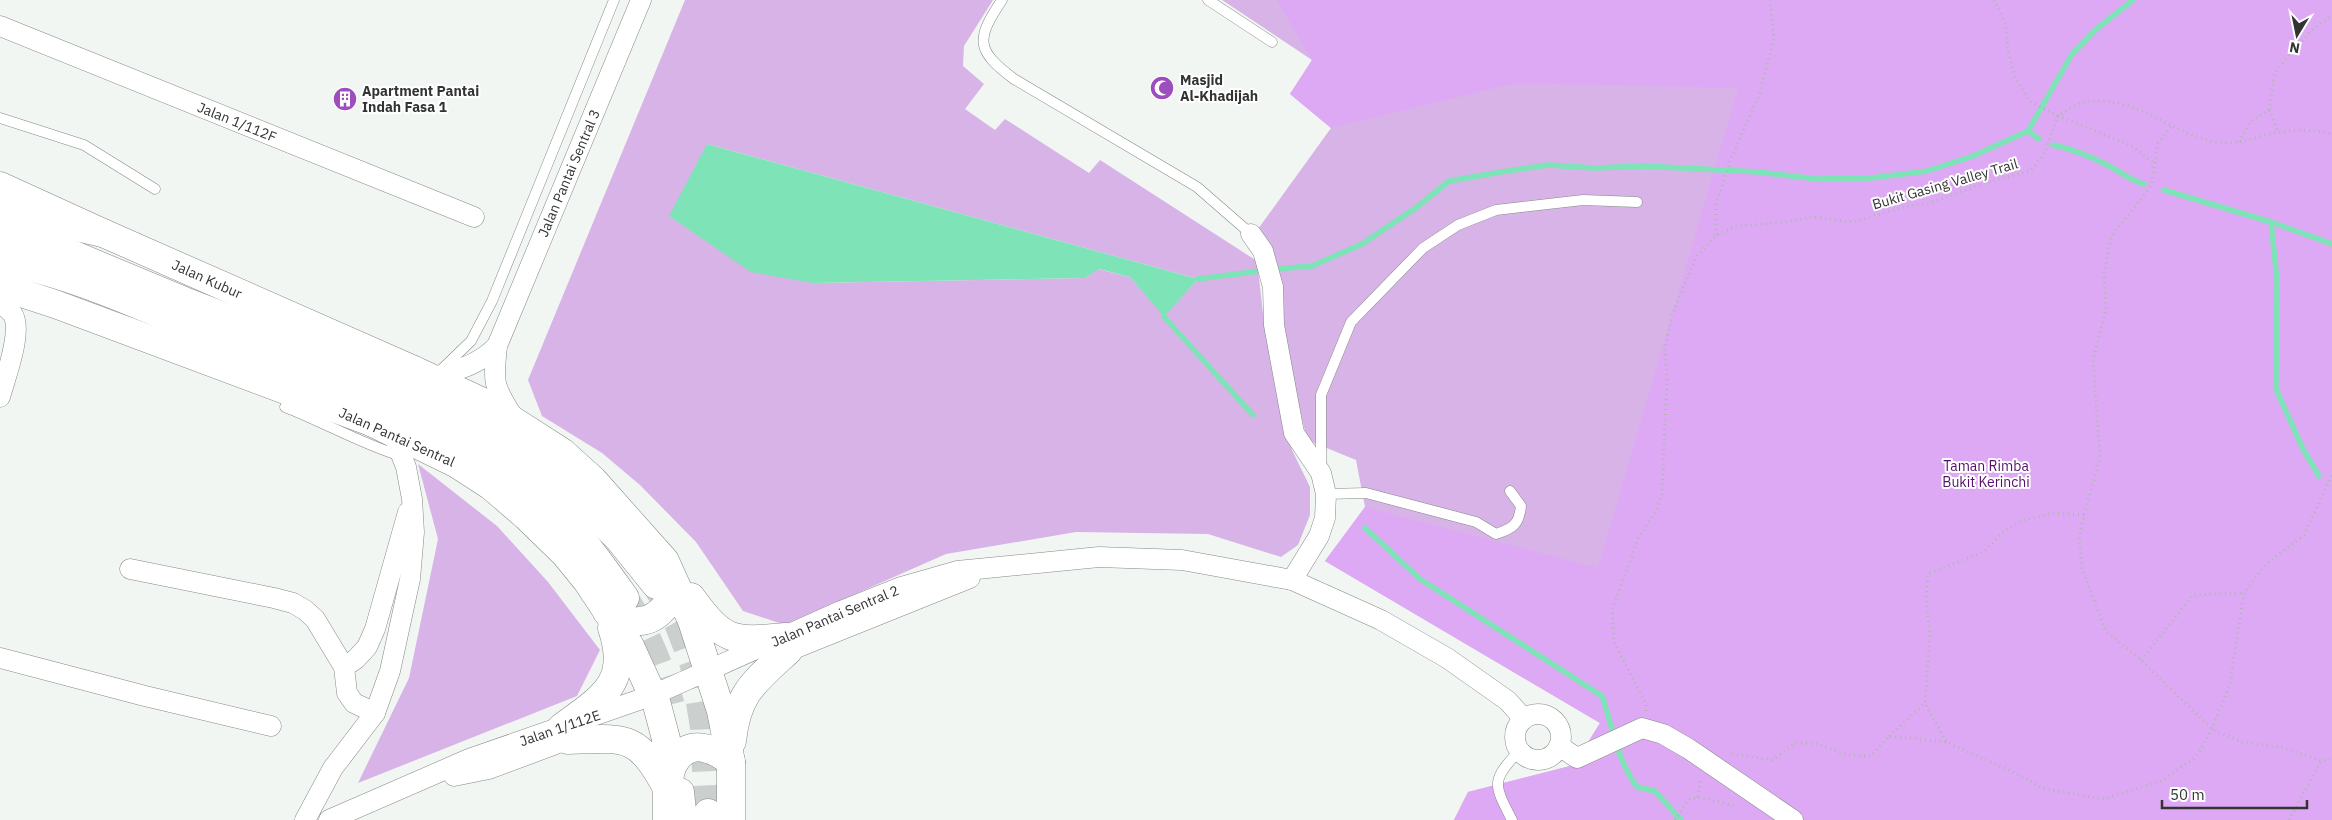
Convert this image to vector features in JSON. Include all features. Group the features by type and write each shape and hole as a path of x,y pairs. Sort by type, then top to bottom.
{"main road":[{"name":"Jalan Kubur","path":"0,186 103,234 423,374"},
{"path":"0,212 34,217 103,234"},
{"path":"0,234 62,250 292,367 416,421 463,444 509,471 546,499 591,550 616,605 633,622 654,618 665,608 670,594 660,573"},
{"path":"2,269 56,274 186,313 376,375 477,422 526,455 565,486 618,538 660,573 710,623 729,636 746,641 787,644"},
{"name":"Jalan Pantai Sentral","path":"2,269 55,304 381,427 457,464 498,492 565,554 616,605 630,646 655,700 666,738 673,790 667,820"},
{"path":"186,313 335,349 423,374 487,404 562,452 592,480 660,573 692,621 721,711 730,762"},
{"path":"186,313 381,427"},
{"path":"565,734 603,696 614,681 618,662 616,605"},
{"path":"716,818 730,762 734,718 751,686 787,644"},
{"path":"565,734 615,738 628,741 645,754 673,790"},
{"path":"682,820 673,790 674,762 684,752 695,747 710,748 730,762"}],"street":[{"name":"Jalan Pantai Sentral 3","path":"516,423 498,393 495,379 497,346 641,0"},
{"name":"Jalan 1/112F","path":"0,26 474,217"},
{"path":"1251,234 1263,251 1273,286 1274,325 1294,433 1321,474 1326,494 1326,518 1319,536 1292,580"},
{"path":"0,303 12,314 16,324 15,342 0,397"},
{"name":"Jalan Pantai Sentral 3","path":"423,374 473,365 486,358 497,346"},
{"path":"306,820 333,768 374,713 390,672 410,579 414,532 412,499 402,457 381,427"},
{"path":"344,667 356,659 367,647 375,629 391,566 412,499"},
{"name":"Jalan Pantai Sentral 2","path":"711,676 787,644 835,630 949,587 994,566 1099,557 1172,560 1292,580 1381,620 1447,658 1508,701 1524,719"},
{"path":"130,569 293,603 305,610 315,619 344,667 347,693 354,703 374,713"},
{"path":"0,658 145,696 271,726"},
{"name":"Jalan 1/112E","path":"329,820 411,785 489,769 565,734 655,700 711,676"},
{"path":"1543,715 1554,721 1560,733 1559,746 1555,752 1544,759 1530,758 1520,750 1515,734 1524,719 1530,716 1543,715"},
{"path":"1559,746 1577,758 1636,731 1663,734 1689,749 1793,820"}],"lane":[{"path":"423,374 471,342 482,321 614,0"},
{"path":"1002,0 986,23 982,37 986,53 998,67 1014,79 1196,187 1251,234"},
{"path":"1208,0 1272,42"},
{"path":"0,118 84,145 156,189"},
{"path":"1321,474 1321,395 1347,330 1351,322 1423,248 1458,225 1496,210 1582,200 1638,202"},
{"path":"285,407 312,417 381,450 402,457"},
{"path":"1326,494 1366,493 1476,522 1496,534 1510,530 1519,520 1521,506 1510,490"},
{"path":"1512,820 1501,795 1498,778 1503,768 1520,750"}],"path":[{"path":"1636,731 1646,704 1614,642 1612,610 1639,536 1656,512 1662,492 1667,377 1665,348 1672,315 1696,258 1716,235 1716,205 1730,160 1760,95 1774,39 1770,0"},
{"path":"1994,0 2006,25 2007,46 2016,78 2030,101 2058,116 2130,145 2154,163"},
{"path":"2278,132 2269,110 2275,72 2312,30 2332,15"},
{"path":"2058,116 2084,102 2110,101 2150,113 2171,127 2194,137 2223,142 2239,142 2278,132 2309,130 2332,134"},
{"path":"2239,142 2250,122 2269,110"},
{"name":"Bukit Gasing Valley Trail","path":"1716,235 1736,226 1785,222 1811,217 1853,222 1903,207 1930,203 1986,183 2030,171 2044,156 2058,116"},
{"path":"2171,127 2158,142 2151,186 2111,238 2104,274 2106,309 2093,360 2100,458 2079,538 2082,569 2106,631 2141,660 2212,729 2242,742 2284,748 2321,761 2332,759"},
{"path":"1889,736 1946,742 2009,770 2045,789 2104,799 2163,780 2196,757 2212,729 2230,684 2244,593 2266,565 2304,535 2332,474"},
{"path":"1946,742 1924,703 1930,632 1926,601 1928,574 1985,551 2004,531 2023,520 2053,513 2084,515"},
{"path":"2141,660 2193,596 2244,593"},
{"path":"1698,797 1702,779 1709,764 1726,754 1772,760 1796,743 1818,744 1848,755 1871,756 1924,703"},
{"path":"2289,820 2321,761"},
{"path":"1675,820 1688,800 1698,797 1744,808 1753,807 1761,798"}],"green space":[{"path":"685,0 993,0 964,46 963,66 984,84 965,109 995,130 1005,119 1089,173 1100,160 1257,261 1265,331 1292,450 1310,487 1310,515 1298,545 1281,557 1208,534 1076,532 946,554 785,625 743,611 696,542 640,485 602,453 542,416 528,380","holes":["707,144 1198,279 1164,316 1130,277 1098,269 1085,278 813,283"]},
{"name":"Taman Rimba Bukit Kerinchi","path":"1222,0 2332,0 2332,820 1454,820 1468,792 1574,765 1600,723 1325,561 1365,507 1356,460 1307,440 1258,229 1331,128 1290,94 1312,60"},
{"name":"Taman Rimba Bukit Kerinchi","path":"1277,0 2332,0 2332,820 1454,820 1468,792 1574,765 1600,723 1325,561 1365,507 1598,568 1738,88 1516,83 1331,128 1290,94 1312,60"},
{"path":"418,464 497,526 548,582 600,650 577,696 358,783 409,678 438,539"}],"shaded area":[{"path":"707,144 1198,279 1164,317 1130,277 1099,269 1085,278 813,283 751,272 669,216"}],"waterway":[{"path":"1277,269 1312,266 1362,244 1417,207 1449,181 1501,172 1548,165 1594,168 1644,166 1758,172 1817,179 1871,178 1927,171 1973,156 2028,131 2072,54 2095,30 2133,0"},
{"path":"2028,131 2039,139"},
{"path":"2053,145 2089,156 2144,184"},
{"path":"2164,190 2271,222 2332,244"},
{"path":"2271,222 2277,281 2276,389 2303,449 2319,476"},
{"path":"1198,279 1260,271"},
{"path":"1164,317 1253,415"},
{"path":"1365,528 1420,579 1602,696 1624,765 1637,787 1655,791 1681,820"}],"tunnel":[{"path":"656,585 678,623 694,665 704,727 708,813"},
{"path":"627,602 654,656 673,714"}],"place":[{"name":"Masjid Al-Khadijah","path":"1162,88"},
{"name":"Apartment Pantai Indah Fasa 1","path":"345,99"}]}
